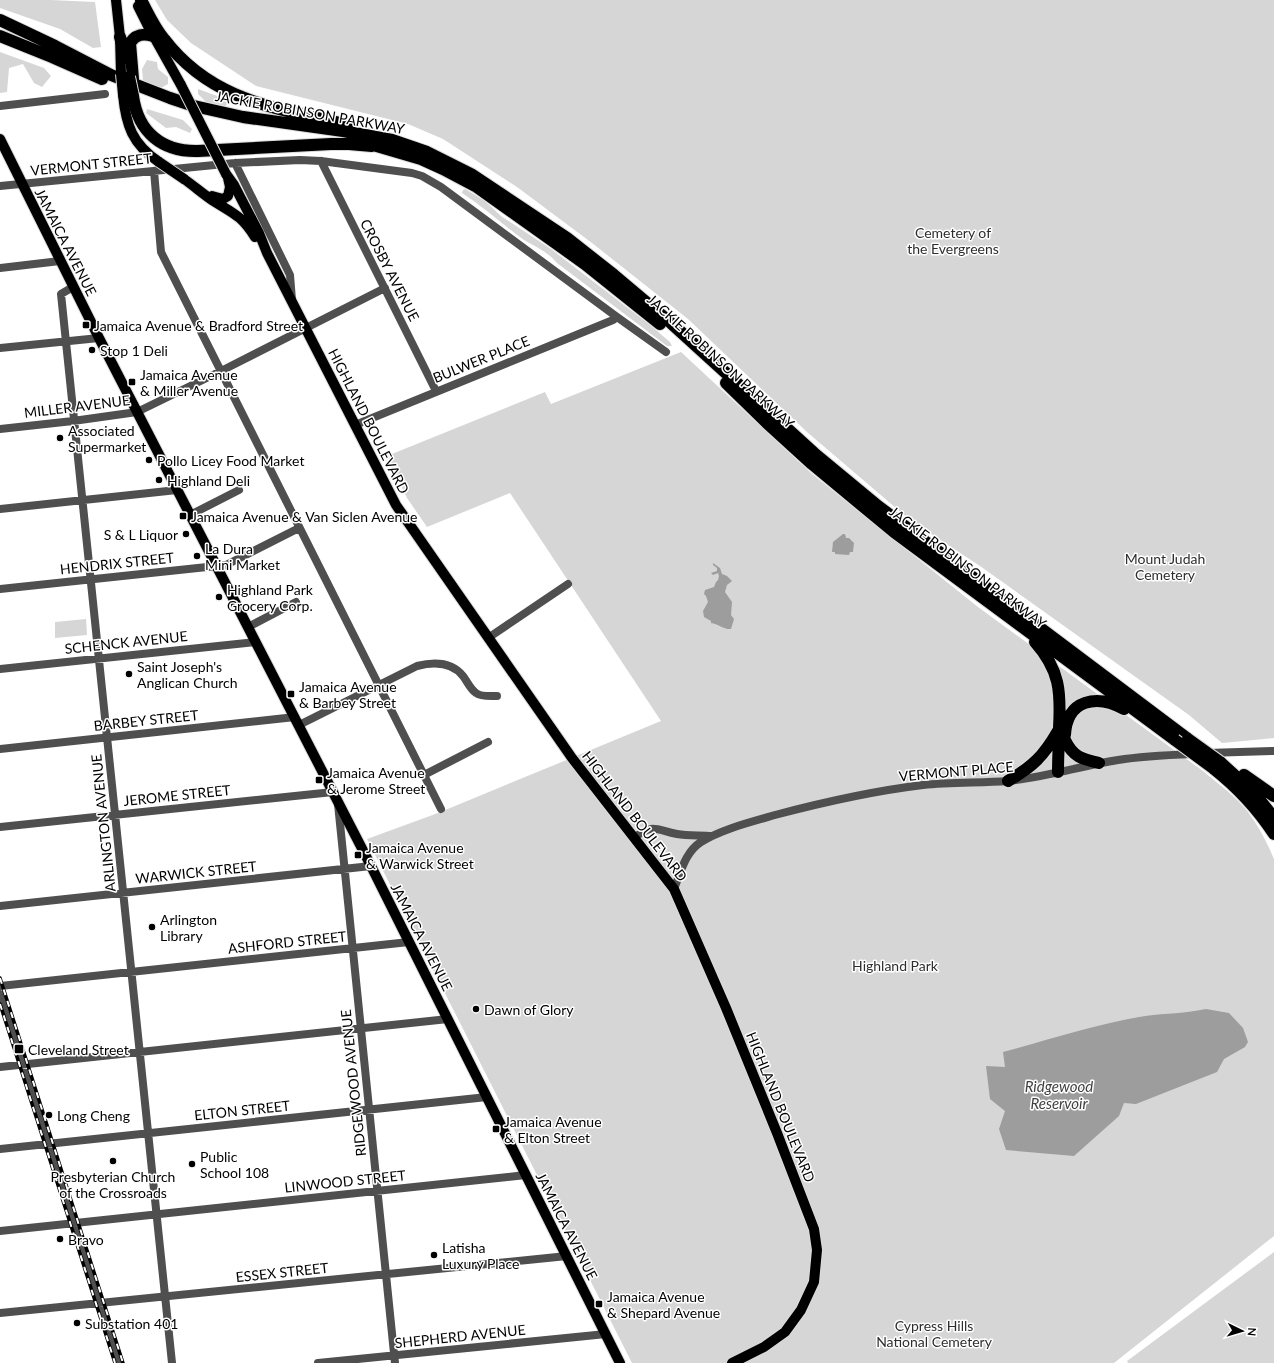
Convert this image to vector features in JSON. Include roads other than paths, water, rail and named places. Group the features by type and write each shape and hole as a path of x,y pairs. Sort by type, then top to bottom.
{"highway":[{"path":"140,0 169,46 191,68 217,86 252,102 369,130 388,144"},
{"path":"0,20 33,36"},
{"path":"0,28 33,36"},
{"path":"126,59 133,38 142,34 153,36"},
{"name":"JACKIE ROBINSON PARKWAY","path":"0,36 126,90 184,111 233,123 388,144 427,152 461,168 498,191 567,238 614,275 671,323 814,453 878,506 1188,739 1216,765 1229,781 1255,807 1274,834"},
{"name":"JACKIE ROBINSON PARKWAY","path":"33,36 111,75 146,90 194,106 243,117 342,131 388,144 465,180 585,264 671,333 812,464 894,532 1175,740 1216,765 1250,789 1274,818"},
{"path":"120,37 129,77 131,104 143,125 155,138 164,144 181,150 198,151 340,143 388,144"},
{"path":"1020,624 1044,652 1054,671 1058,684 1060,698 1059,728 1061,771"},
{"path":"1061,771 1066,729 1071,715 1081,705 1094,700 1103,700 1113,703 1153,724"},
{"path":"1008,781 1026,770 1040,757 1050,744 1059,728"},
{"path":"1065,740 1071,751 1078,757 1098,763"},
{"path":"1216,765 1239,771 1274,796"}],"main road":[{"path":"116,0 120,37"},
{"name":"HIGHLAND BOULEVARD","path":"137,0 153,36 181,85 227,175 234,185 259,233 267,253 305,329 396,505 572,758 674,888 726,1008 777,1133 814,1229 817,1250 814,1282 802,1310 785,1332 764,1347 732,1363"},
{"name":"HIGHLAND BOULEVARD","path":"131,104 128,124 136,140 156,166 184,179 211,199 240,217 267,253"},
{"name":"JAMAICA AVENUE","path":"0,139 99,338 371,866 620,1363"},
{"path":"200,190 218,199 225,198 228,196 230,190 227,175"}],"street":[{"path":"0,106 105,94"},
{"path":"235,163 300,160 321,161 412,173 422,176 441,187 616,317 666,352"},
{"name":"CROSBY AVENUE","path":"321,161 436,391"},
{"name":"VERMONT STREET","path":"0,186 156,166 185,168 235,163"},
{"name":"HIGHLAND BOULEVARD","path":"235,163 290,275 292,301"},
{"path":"156,166 161,252 441,809"},
{"path":"0,268 60,261"},
{"name":"ARLINGTON AVENUE","path":"73,287 61,294 172,1363"},
{"name":"MILLER AVENUE","path":"0,429 137,412 385,288"},
{"name":"BULWER PLACE","path":"355,425 613,320 616,317"},
{"path":"0,348 99,338"},
{"path":"0,509 177,490"},
{"path":"190,515 239,490"},
{"name":"HENDRIX STREET","path":"0,589 226,565 299,528"},
{"path":"488,638 568,584"},
{"path":"248,627 296,602"},
{"name":"SCHENCK AVENUE","path":"0,669 256,642"},
{"name":"BARBEY STREET","path":"0,748 297,721 379,685 417,666 436,662 457,671 462,675 475,693 484,696 497,696"},
{"path":"424,775 488,742"},
{"name":"VERMONT PLACE","path":"674,888 684,864 692,850 700,843 712,836 817,803 878,791 925,785 1008,781 1098,763 1150,756 1274,751"},
{"name":"JEROME STREET","path":"0,827 115,815 335,796"},
{"name":"RIDGEWOOD AVENUE","path":"335,796 344,869 395,1359"},
{"path":"635,837 648,829 658,828 677,834 712,836"},
{"name":"WARWICK STREET","path":"0,906 371,866"},
{"name":"ASHFORD STREET","path":"0,986 409,942"},
{"path":"0,994 118,1363"},
{"path":"0,1067 448,1019"},
{"name":"ELTON STREET","path":"0,1149 487,1097"},
{"name":"LINWOOD STREET","path":"0,1230 526,1175"},
{"name":"ESSEX STREET","path":"0,1313 567,1256"},
{"name":"SHEPHERD AVENUE","path":"318,1363 395,1359 606,1334"}],"water":[{"path":"845,534 846,538 849,538 854,543 853,552 850,552 849,555 835,554 835,552 832,552 833,542"},
{"path":"713,563 720,568 722,574 727,576 732,581 727,585 725,592 732,602 731,615 734,619 731,629 726,629 711,623 711,621 704,617 703,611 708,602 704,594 705,590 714,587 719,576 718,573 713,575 711,573 717,571 717,568 713,565"},
{"name":"Ridgewood Reservoir","path":"1206,1009 1229,1013 1243,1028 1248,1042 1245,1047 1224,1059 1217,1072 1136,1104 1124,1103 1119,1116 1074,1156 1006,1150 999,1129 1005,1111 990,1099 986,1066 1005,1067 1003,1052 1122,1020"}],"railway":[{"path":"0,978 123,1363"},
{"path":"0,1004 115,1363"}],"place":[{"name":"Jamaica Avenue & Bradford Street","path":"86,325"},
{"name":"Stop 1 Deli","path":"92,350"},
{"name":"Jamaica Avenue & Miller Avenue","path":"132,382"},
{"name":"Associated Supermarket","path":"60,438"},
{"name":"Pollo Licey Food Market","path":"149,460"},
{"name":"Highland Deli","path":"159,480"},
{"name":"Jamaica Avenue & Van Siclen Avenue","path":"183,516"},
{"name":"S & L Liquor","path":"186,534"},
{"name":"La Dura Mini Market","path":"197,556"},
{"name":"Highland Park Grocery Corp.","path":"219,597"},
{"name":"Saint Joseph's Anglican Church","path":"129,674"},
{"name":"Jamaica Avenue & Barbey Street","path":"291,694"},
{"name":"Jamaica Avenue & Jerome Street","path":"319,780"},
{"name":"Jamaica Avenue & Warwick Street","path":"358,855"},
{"name":"Arlington Library","path":"152,927"},
{"name":"Dawn of Glory","path":"476,1009"},
{"name":"Cleveland Street","path":"19,1049"},
{"name":"Long Cheng","path":"49,1115"},
{"name":"Jamaica Avenue & Elton Street","path":"496,1129"},
{"name":"Presbyterian Church of the Crossroads","path":"113,1161"},
{"name":"Public School 108","path":"192,1164"},
{"name":"Bravo","path":"60,1239"},
{"name":"Latisha Luxury Place","path":"434,1255"},
{"name":"Jamaica Avenue & Shepard Avenue","path":"599,1304"},
{"name":"Substation 401","path":"77,1323"}],"park label":[{"name":"Cemetery of the Evergreens","path":"953,240"},
{"name":"Mount Judah Cemetery","path":"1165,566"},
{"name":"Highland Park","path":"895,965"},
{"name":"Cypress Hills National Cemetery","path":"934,1334"}]}
